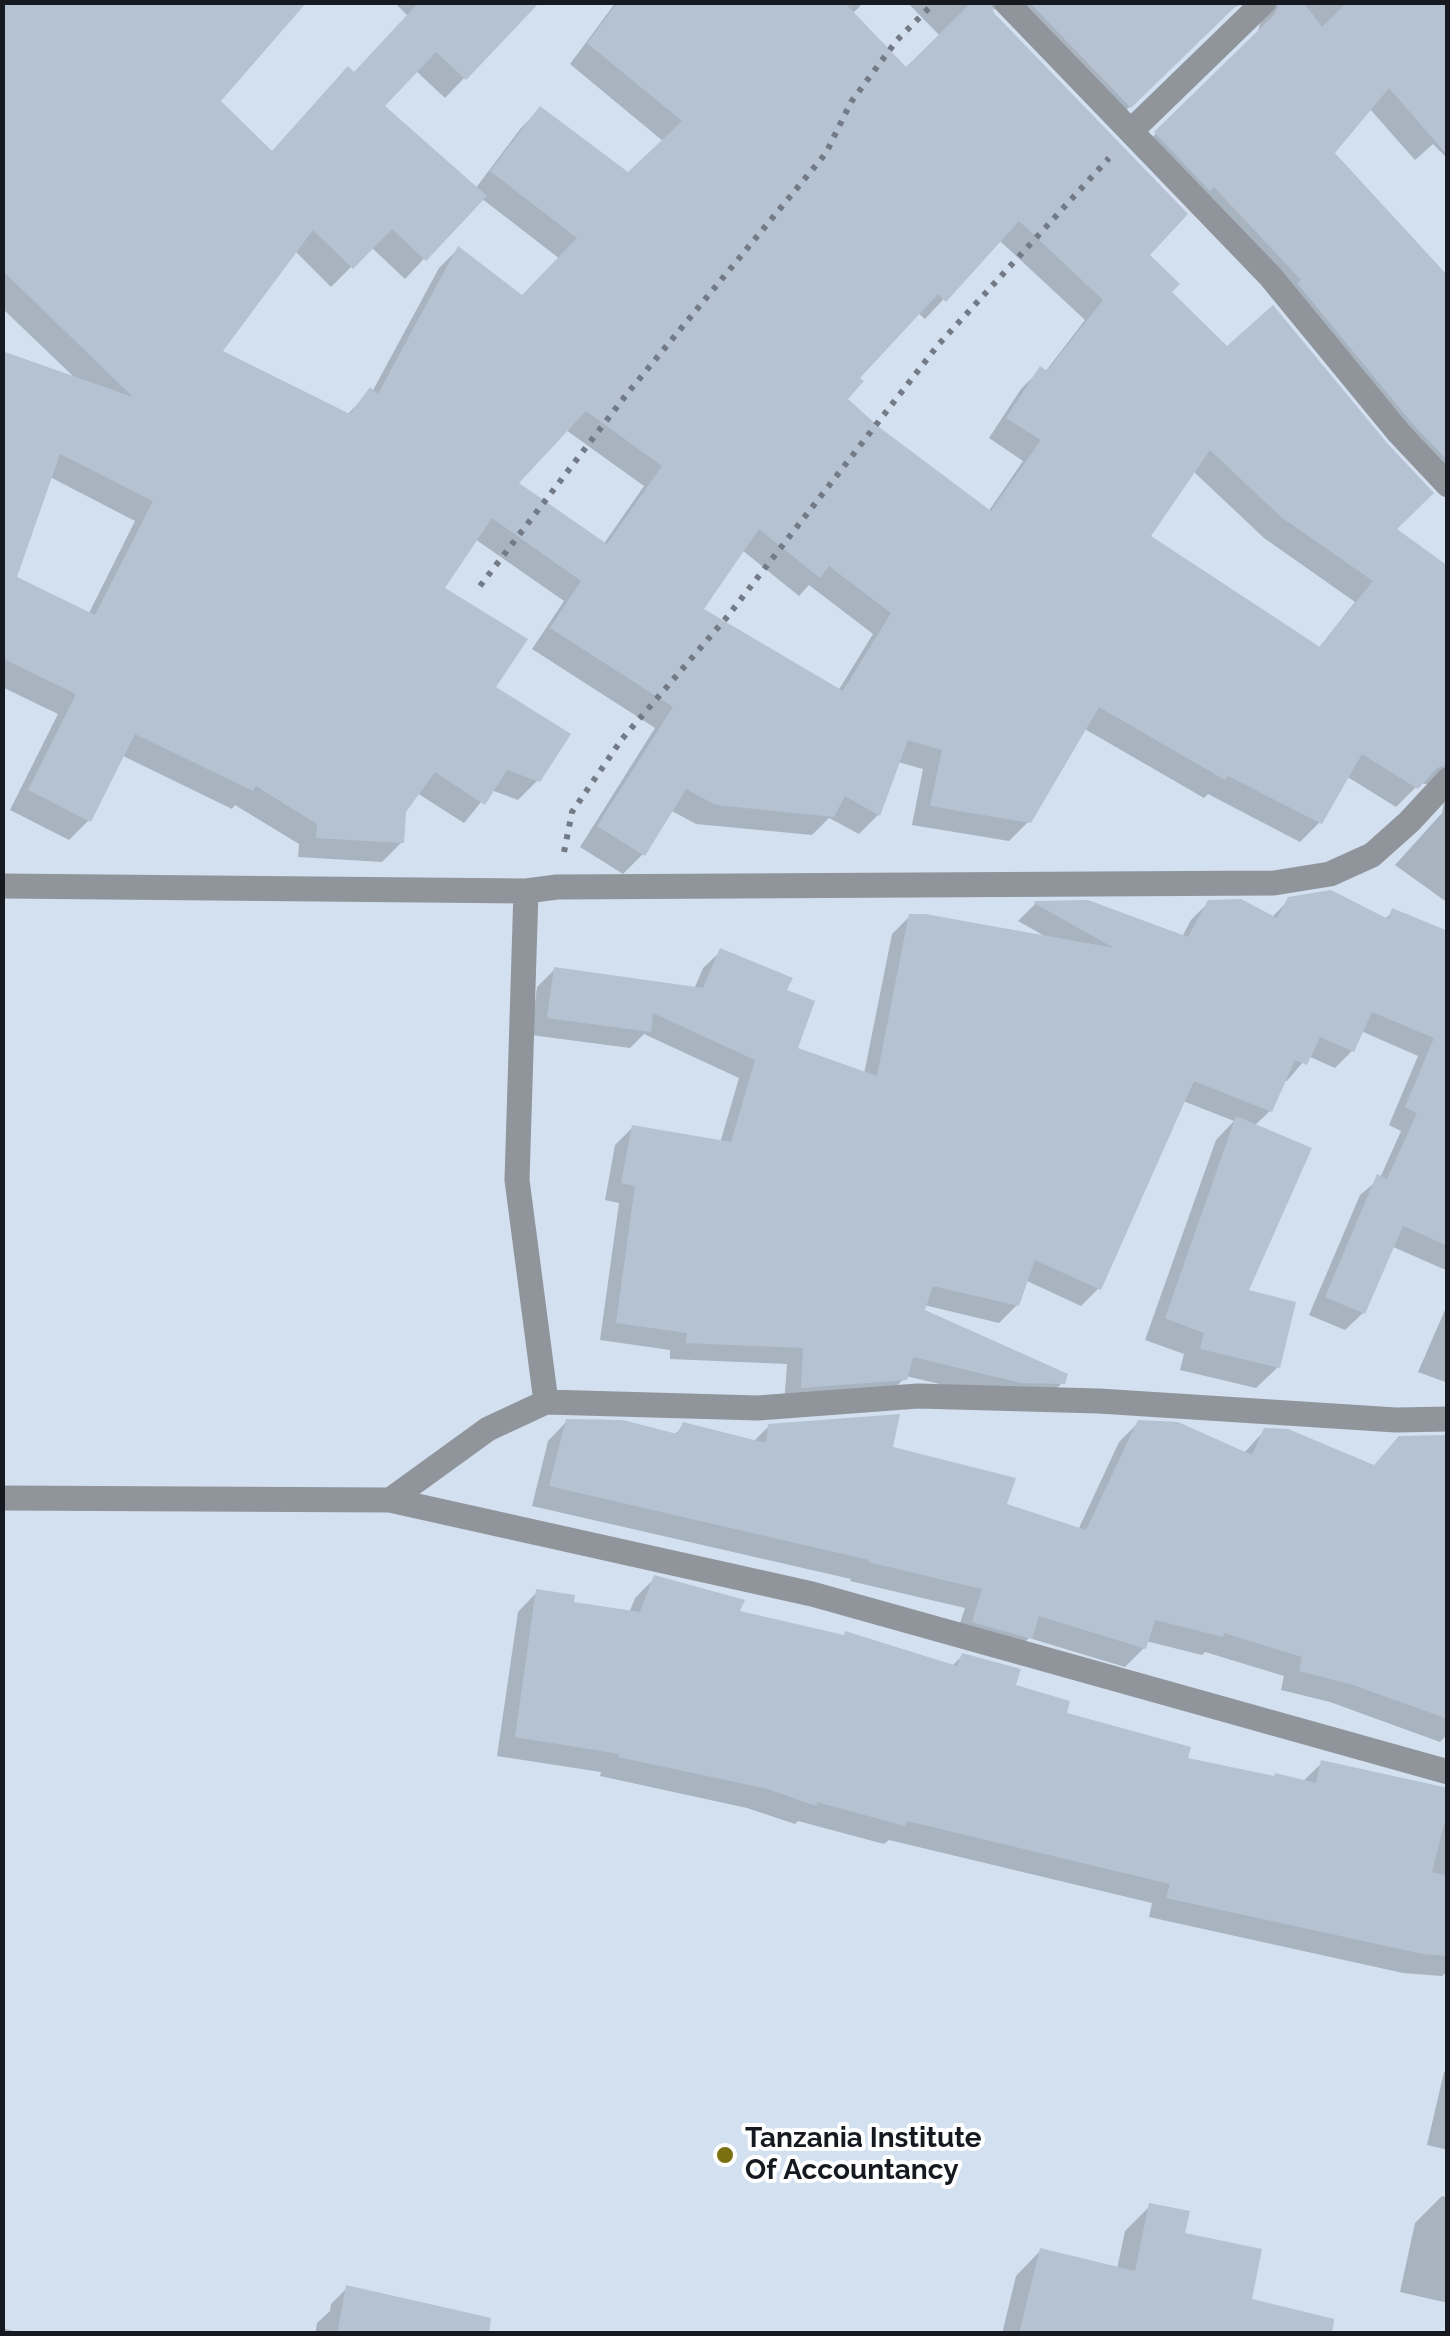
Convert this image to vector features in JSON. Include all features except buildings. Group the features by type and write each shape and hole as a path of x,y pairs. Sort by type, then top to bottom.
{"street":[{"path":"1006,2 1270,276 1399,433 1448,485"},
{"path":"1132,130 1264,2"},
{"path":"2,886 526,891 557,887 1274,883 1330,874 1372,855 1448,780"},
{"path":"526,891 517,1180 546,1402"},
{"path":"390,1500 488,1428 546,1402 758,1408 918,1396 1099,1401 1396,1420 1448,1419"},
{"path":"2,1498 390,1500 812,1594 1448,1772"}],"path":[{"path":"480,586 626,395 826,153 851,102 897,40 935,2"},
{"path":"557,887 572,812 622,739 727,617 938,345 1078,195 1132,130"}],"place":[{"name":"Tanzania Institute Of Accountancy","path":"725,2155"}]}
